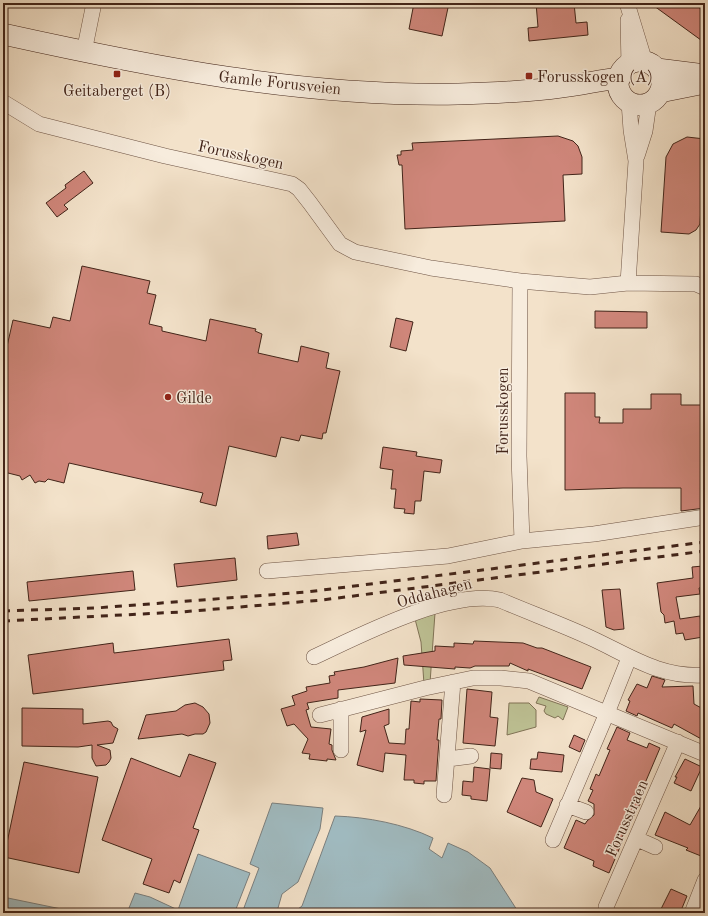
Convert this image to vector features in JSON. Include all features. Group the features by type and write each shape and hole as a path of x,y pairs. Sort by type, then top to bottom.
{"main road":[{"name":"Gamle Forusveien","path":"3,34 84,52 212,75 310,87 426,94 484,93 639,83 705,83"},
{"name":"Gamle Forusveien","path":"639,83 705,75"}],"street":[{"path":"84,52 94,3"},
{"path":"628,7 639,83 631,130 636,161 628,283"},
{"name":"Forusskogen","path":"3,102 39,124 165,156 292,184 299,189 340,244 355,252 425,267 520,281 590,287 628,283 696,284 705,288"},
{"name":"Forusskogen","path":"520,281 519,456 522,541"},
{"path":"267,571 448,556 522,541 594,534 705,518"},
{"name":"Oddahagen","path":"314,657 412,614 472,599 488,597 500,600 591,638 629,658 665,672 690,676 705,675"},
{"path":"553,840 629,658"},
{"path":"320,716 341,709 425,688 473,678 501,678 529,681 705,754"},
{"path":"444,795 454,682"},
{"path":"341,709 342,750"},
{"name":"Forusstraen","path":"606,907 678,742"},
{"path":"448,759 471,756"},
{"path":"567,805 586,812"},
{"path":"636,840 655,847"},
{"path":"692,913 703,889"}],"green space":[{"path":"435,613 430,683 424,684 421,642 415,619"},
{"path":"539,697 568,707 563,720 558,716 555,718 546,714 544,711 546,706 536,703"},
{"path":"509,703 529,703 536,710 536,727 507,735"}],"water":[{"path":"272,803 323,808 320,829 298,882 282,894 278,908 282,913 242,913 259,868 250,864"},
{"path":"335,816 385,822 422,833 433,838 429,849 442,858 448,843 468,852 490,868 517,910 516,913 293,913 302,906"},
{"path":"198,854 250,873 236,909 201,909 201,913 127,913 135,893 150,897 178,910"},
{"path":"3,897 71,911 71,913 3,913"}],"building":[{"path":"414,3 449,3 442,36 409,29"},
{"path":"536,3 574,3 576,23 587,22 588,35 529,41 528,28 538,27"},
{"path":"650,3 693,3 705,12 705,43"},
{"path":"558,136 573,141 578,146 582,157 582,174 563,175 565,221 405,229 402,165 399,165 397,155 401,155 401,151 413,150 412,143"},
{"path":"687,137 705,139 700,224 696,230 689,234 661,232 666,157 673,144"},
{"path":"84,171 93,183 64,205 68,209 57,217 46,203 66,188 65,185"},
{"name":"Gilde","path":"82,266 150,281 147,293 156,295 149,324 162,327 162,331 206,341 210,319 256,329 255,331 262,334 258,353 298,362 301,346 329,353 326,368 340,371 326,433 323,433 322,439 301,435 299,441 281,437 276,457 229,446 216,506 200,502 203,493 69,463 64,483 48,479 45,482 39,481 35,483 30,475 22,480 20,476 8,473 3,469 3,364 13,320 50,328 53,317 70,321"},
{"path":"595,311 647,312 647,328 595,328"},
{"path":"396,318 413,322 406,351 390,347"},
{"path":"565,393 595,393 595,417 600,417 599,423 623,423 623,409 651,409 651,394 681,394 681,405 705,405 705,508 681,511 681,488 565,490"},
{"path":"383,447 417,452 416,456 442,460 440,473 424,471 421,501 415,501 414,514 404,513 405,509 394,508 396,489 391,489 393,470 380,468"},
{"path":"297,533 299,545 268,549 267,536"},
{"path":"235,558 237,580 177,587 174,564"},
{"path":"703,566 705,587 699,588 700,594 676,597 680,619 700,616 703,637 685,640 683,633 676,634 674,621 665,623 664,615 661,612 657,583 693,578 692,567"},
{"path":"133,571 135,590 29,601 27,582"},
{"path":"620,589 624,629 614,630 606,627 602,590"},
{"path":"229,639 232,660 223,661 224,670 33,694 28,655 113,643 114,653"},
{"path":"474,641 523,643 537,648 542,648 591,667 582,689 528,669 528,671 510,663 509,666 475,666 470,668 455,667 455,669 404,665 403,656 435,651 435,646 454,647 454,643 473,644"},
{"path":"398,658 395,683 338,690 338,698 307,703 309,709 306,710 311,727 331,729 329,744 332,745 332,750 336,760 327,759 327,761 309,759 310,754 302,753 308,739 294,724 287,726 281,709 295,705 292,696 307,691 306,687 330,683 329,676 335,675 334,672 364,667"},
{"path":"652,676 665,680 662,687 693,686 694,704 705,710 705,741 674,724 672,728 638,713 637,716 626,711 630,701 628,700 637,684 647,688"},
{"path":"467,689 492,692 490,717 498,718 495,746 463,743"},
{"path":"420,699 442,700 441,719 439,719 437,740 439,740 436,781 424,781 424,784 414,783 414,780 404,780 406,755 385,753 383,772 357,765 366,730 360,732 362,717 389,709 389,724 384,726 389,743 405,744 406,729 409,729 411,701 420,702"},
{"path":"195,703 203,707 209,714 210,723 206,732 203,734 188,736 182,734 138,739 146,715 176,711 185,705"},
{"path":"22,708 83,709 83,724 108,721 111,722 113,726 118,729 113,743 97,745 110,750 111,758 109,762 106,765 96,766 92,758 92,745 78,747 22,746"},
{"path":"617,727 630,733 627,740 647,748 649,743 660,748 637,802 640,804 621,839 623,840 609,873 593,866 594,861 564,848 576,820 585,824 594,815 594,804 588,801 593,790 590,789 596,774 599,776 610,750 607,749"},
{"path":"574,735 585,740 580,752 569,747"},
{"path":"538,752 564,755 562,772 530,769 531,759 537,759"},
{"path":"491,753 502,754 501,769 490,768"},
{"path":"189,754 216,763 193,828 199,830 180,883 174,880 169,893 143,884 152,859 102,840 131,758 180,777"},
{"path":"685,759 702,767 691,791 674,783 677,777 675,777"},
{"path":"24,762 98,777 79,873 4,857"},
{"path":"474,767 490,769 487,801 471,799 471,796 462,795 463,781 473,782"},
{"path":"522,778 534,780 536,792 553,799 541,827 507,812"},
{"path":"705,799 705,846 701,856 686,850 688,848 655,835 665,812 690,825"},
{"path":"671,889 687,896 680,913 661,913 661,909"}],"railway":[{"path":"3,611 96,608 307,592 705,542"},
{"path":"3,621 181,612 322,600 705,551"}],"place":[{"name":"Geitaberget (B)","path":"117,74"},
{"name":"Forusskogen (A)","path":"529,76"},
{"name":"Gilde","path":"168,397"}]}
